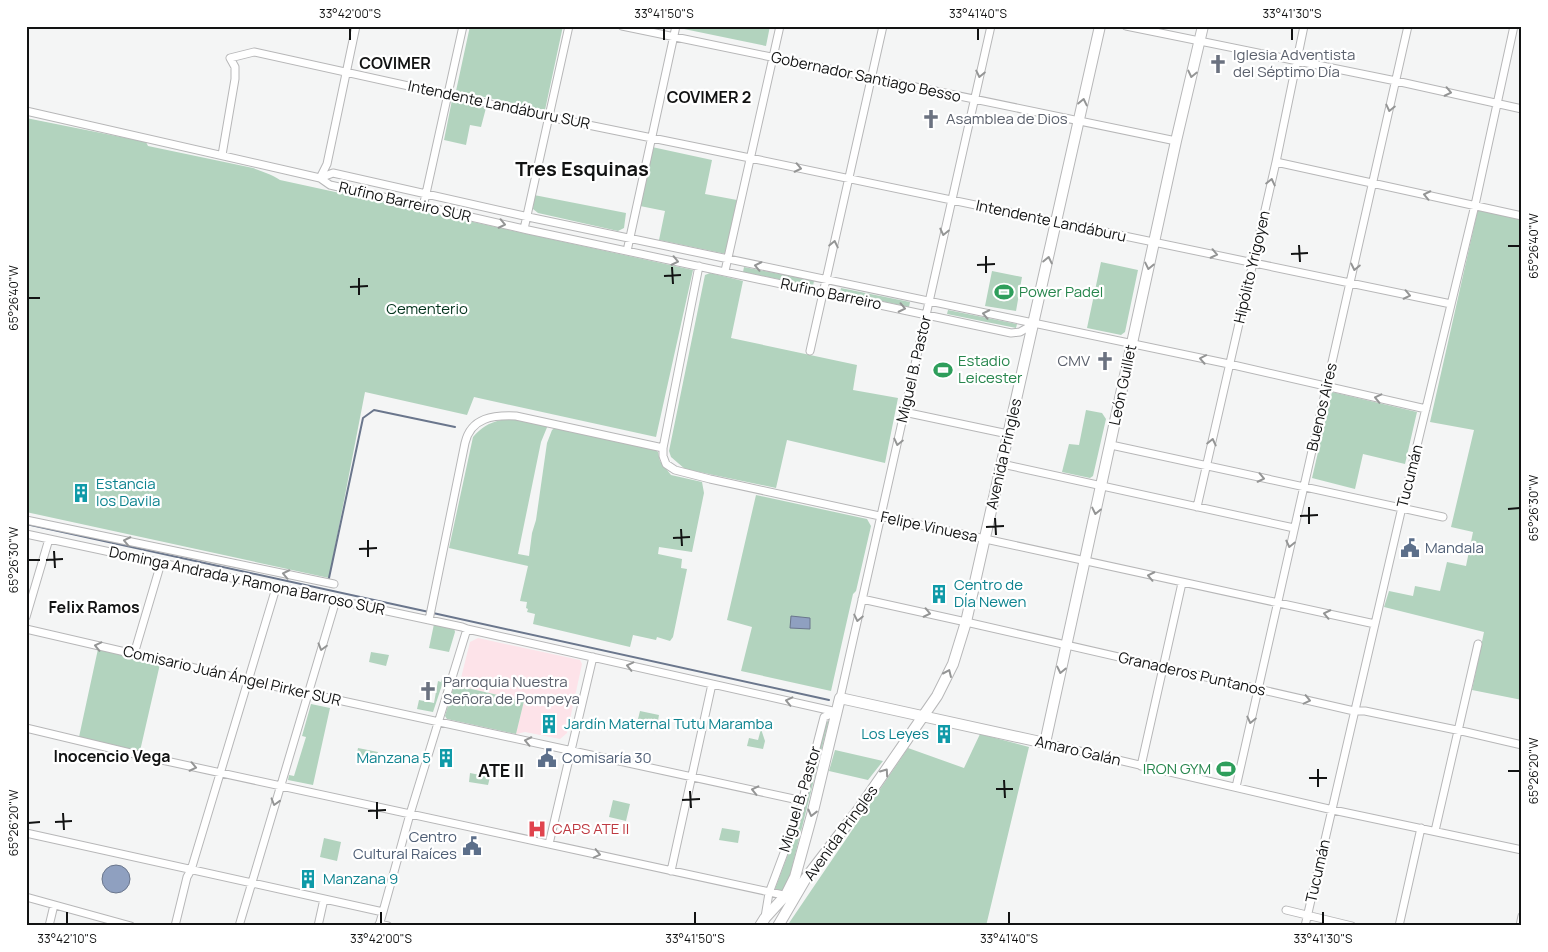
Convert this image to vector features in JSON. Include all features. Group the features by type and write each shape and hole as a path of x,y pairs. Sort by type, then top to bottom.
{"street":[{"path":"26,111 320,178 327,164 356,26"},
{"path":"422,207 463,26"},
{"path":"524,229 568,26"},
{"name":"Gobernador Santiago Besso","path":"622,26 1176,141"},
{"path":"627,251 676,26"},
{"path":"725,271 780,26"},
{"path":"810,351 883,26"},
{"name":"Miguel B. Pastor","path":"791,896 837,712 991,26"},
{"name":"Avenida Pringles","path":"791,896 859,809 925,716 946,679 966,622 1100,26"},
{"path":"1126,26 1396,81 1522,109"},
{"name":"León Guillet","path":"1045,743 1176,141 1203,26"},
{"name":"Hipólito Yrigoyen","path":"1198,507 1276,162 1304,26"},
{"name":"Buenos Aires","path":"1236,787 1408,26"},
{"name":"Tucumán","path":"1305,926 1374,624 1475,205 1514,26"},
{"name":"Intendente Landáburu SUR","path":"222,155 235,78 235,67 230,58 254,52 346,71 548,118 651,138"},
{"name":"Intendente Landáburu","path":"651,138 1451,304"},
{"path":"1276,162 1522,216"},
{"name":"Rufino Barreiro SUR","path":"320,178 333,173 630,239"},
{"name":"Rufino Barreiro SUR","path":"320,178 330,185 422,207 627,251"},
{"name":"Rufino Barreiro","path":"630,239 1229,364 1426,409"},
{"name":"Rufino Barreiro","path":"627,251 1011,333 1020,332 1034,324"},
{"path":"429,620 466,438 471,428 479,422 492,417 516,416 663,448 699,266"},
{"path":"904,412 1008,434"},
{"path":"1110,445 1443,518"},
{"name":"Felipe Vinuesa","path":"663,448 666,464 675,470 719,481 1374,624"},
{"path":"1002,464 1294,528"},
{"path":"26,520 334,584"},
{"name":"Dominga Andrada y Ramona Barroso SUR","path":"26,534 429,620 837,712"},
{"path":"26,617 49,539"},
{"path":"134,654 161,563"},
{"path":"1141,766 1182,583"},
{"path":"175,926 187,877 191,870 276,588"},
{"name":"Granaderos Puntanos","path":"862,599 1354,711 1365,711 1522,745"},
{"path":"239,926 336,600"},
{"name":"Comisario Juán Ángel Pirker SUR","path":"26,629 248,680 802,801"},
{"path":"388,926 379,925 410,814 467,629"},
{"path":"1435,831 1478,644"},
{"path":"549,844 593,657"},
{"path":"671,871 712,684"},
{"name":"Amaro Galán","path":"840,698 1045,743 1332,810 1522,850"},
{"name":"Miguel B. Pastor","path":"762,922 769,893 802,801 824,717 837,712"},
{"path":"26,728 769,893 791,896"},
{"path":"1399,926 1421,828"},
{"path":"26,833 383,912"},
{"path":"762,922 791,896"},
{"path":"778,926 791,896"},
{"path":"26,897 131,926"},
{"path":"318,926 324,900"},
{"path":"49,926 54,905"},
{"path":"1286,910 1352,926"},
{"path":"1520,926 1522,916"}],"shaded area":[{"path":"478,638 580,660 582,664 567,733 560,739 525,732 516,734 524,701 459,686 470,642"}],"green space":[{"path":"470,26 563,26 545,110 456,91"},
{"path":"684,26 770,26 766,46 684,29"},
{"path":"452,100 486,108 481,127 470,125 466,145 444,140"},
{"name":"Cementerio","path":"26,118 146,142 148,146 253,168 280,180 693,270 656,437 474,397 467,415 365,392 329,578 26,512"},
{"path":"652,147 712,160 705,194 737,200 726,254 659,240 665,211 640,206"},
{"path":"534,195 626,213 624,228 618,231 538,213 533,209"},
{"path":"1478,209 1522,218 1522,700 1472,690 1484,632 1384,607 1389,591 1413,596 1415,586 1440,591 1447,562 1466,566 1473,532 1451,527 1474,430 1430,422"},
{"path":"1101,262 1138,270 1125,332 1121,335 1087,328"},
{"path":"744,267 814,281 813,286 743,272"},
{"name":"Power Padel","path":"992,271 1022,277 1016,311 985,306"},
{"path":"710,273 743,281 731,338 857,365 853,390 898,398 885,463 787,440 776,488 685,469 671,457 669,451 705,275"},
{"path":"841,288 910,302 909,307 840,292"},
{"path":"948,310 1017,324 1016,328 947,314"},
{"path":"1332,392 1417,412 1405,464 1363,454 1355,489 1312,478"},
{"path":"1086,410 1102,413 1106,419 1093,476 1090,478 1062,472 1069,444 1079,445"},
{"path":"501,420 519,420 548,425 541,442 518,554 529,556 547,443 552,430 556,427 648,445 658,452 660,461 671,475 702,482 704,493 692,552 659,547 658,554 682,559 681,568 687,569 673,637 670,641 657,637 656,640 633,635 630,647 533,624 535,614 527,612 527,602 520,601 528,566 449,548 473,437 485,426"},
{"path":"756,495 867,519 871,526 831,691 741,671 752,627 727,620"},
{"path":"434,624 454,628 455,632 449,652 429,648"},
{"path":"98,649 160,664 140,751 79,737"},
{"path":"371,652 389,655 386,666 369,662"},
{"path":"442,678 444,679 433,712 417,709 419,700 434,703 438,681 441,682"},
{"path":"454,685 524,701 516,734 447,719 445,716"},
{"path":"311,704 330,708 313,785 288,780 289,775 294,776 306,737 302,736"},
{"path":"640,711 659,715 657,726 637,723"},
{"path":"829,720 788,883 782,891 776,891 775,889 800,822 825,724"},
{"path":"761,729 765,741 763,749 747,746 749,738 758,740"},
{"path":"980,734 1029,747 986,926 787,926 908,748 964,768"},
{"path":"358,748 378,752 376,762 356,758"},
{"path":"835,750 883,761 868,780 829,771"},
{"path":"470,773 490,777 488,785 469,782"},
{"path":"613,800 630,804 626,821 609,817"},
{"path":"722,828 740,831 738,843 719,840"},
{"path":"324,838 341,842 337,861 320,857"}],"water":[{"path":"791,616 810,618 810,629 790,628"},
{"path":"116,865 126,869 130,879 126,889 116,893 106,889 102,879 106,869"}],"waterway":[{"path":"329,578 363,418 374,410 455,427"},
{"path":"26,524 429,612"},
{"path":"433,613 829,700"}],"place":[{"name":"Iglesia Adventista del Séptimo Día","path":"1218,64"},
{"name":"Asamblea de Dios","path":"931,119"},
{"name":"Power Padel","path":"1004,292"},
{"name":"CMV","path":"1105,361"},
{"name":"Estadio Leicester","path":"943,370"},
{"name":"Estancia los Davila","path":"81,493"},
{"name":"Mandala","path":"1410,548"},
{"name":"Centro de DÍa Newen","path":"939,594"},
{"name":"Parroquia Nuestra Señora de Pompeya","path":"428,691"},
{"name":"Jardín Maternal Tutu Maramba","path":"549,724"},
{"name":"Los Leyes","path":"944,734"},
{"name":"Manzana 5","path":"446,758"},
{"name":"Comisaría 30","path":"547,758"},
{"name":"IRON GYM","path":"1226,769"},
{"name":"CAPS ATE II","path":"537,829"},
{"name":"Centro Cultural Raíces","path":"472,846"},
{"name":"Manzana 9","path":"308,879"}],"district":[{"name":"COVIMER","path":"395,63"},
{"name":"COVIMER 2","path":"709,97"},
{"name":"Tres Esquinas","path":"582,169"},
{"name":"Felix Ramos","path":"94,607"},
{"name":"Inocencio Vega","path":"112,756"},
{"name":"ATE II","path":"501,771"}]}
